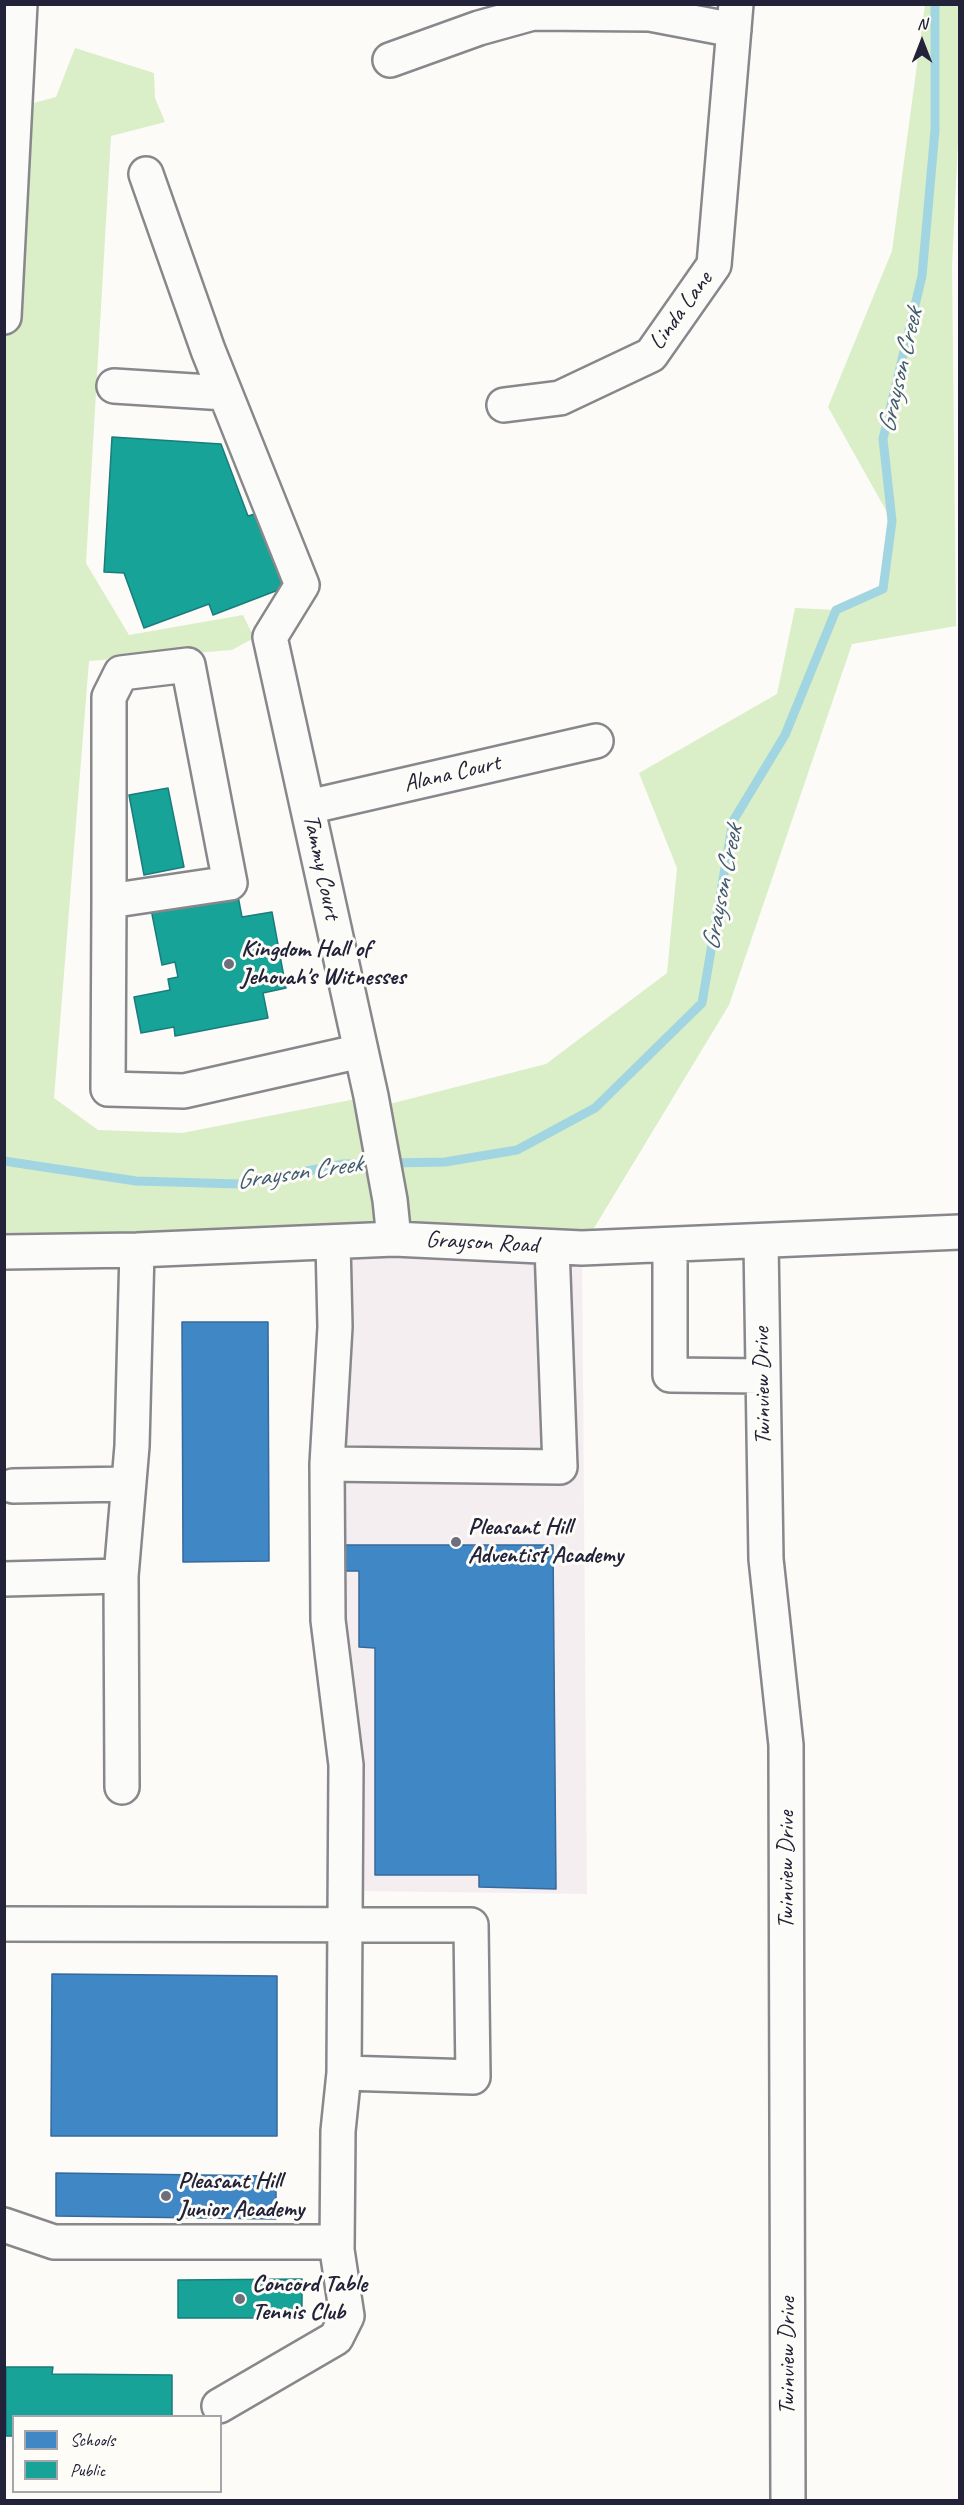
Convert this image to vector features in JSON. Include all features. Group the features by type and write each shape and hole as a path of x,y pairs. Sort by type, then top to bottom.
{"street":[{"path":"4,317 20,4"},
{"path":"390,60 479,28 533,13 735,17"},
{"name":"Linda Lane","path":"504,405 560,398 651,355 714,265 735,17"},
{"path":"114,386 225,393 146,174"},
{"name":"Tammy Court","path":"225,393 302,585 270,637 374,1108 390,1200 394,1239"},
{"path":"109,901 230,883 188,665 122,673 110,697 108,1089 184,1090 361,1051"},
{"name":"Alana Court","path":"308,807 596,741"},
{"name":"Grayson Road","path":"4,1252 137,1250 394,1239 552,1247 670,1245 960,1232"},
{"path":"219,2406 336,2338 347,2316 337,2242 338,2131 344,2073 346,1766 328,1620 327,1464 335,1327 333,1242"},
{"name":"Twinview Drive","path":"761,1242 766,1559 786,1745 788,2500"},
{"path":"670,1245 670,1375 763,1376"},
{"path":"327,1464 560,1467 552,1247"},
{"path":"122,1787 121,1576 128,1484 137,1250"},
{"path":"13,1486 128,1484"},
{"path":"4,1579 121,1576"},
{"path":"4,1924 471,1925 473,2077 344,2073"},
{"path":"4,2225 54,2242 337,2242"}],"shaded area":[{"name":"Pleasant Hill Adventist Academy","path":"333,1242 582,1248 587,1894 363,1891 345,1878"}],"green space":[{"path":"925,5 959,5 959,119 952,266 956,626 852,644 729,1005 582,1248 5,1252 4,317 15,108 56,97 75,48 154,73 155,98 165,122 111,136 86,563 129,635 243,615 254,638 232,650 89,661 54,1098 98,1130 182,1133 371,1096 374,1108 546,1064 667,973 677,868 639,773 777,694 795,608 836,610 883,589 892,521 828,407 892,251"}],"building: Schools":[{"path":"182,1322 268,1322 269,1561 183,1562"},
{"path":"341,1545 553,1545 556,1889 479,1887 479,1875 375,1875 375,1648 359,1647 359,1571 341,1571"},
{"path":"52,1974 277,1976 277,2136 51,2136"},
{"name":"Pleasant Hill Junior Academy","path":"56,2173 276,2176 276,2219 56,2216"}],"building: Public":[{"path":"112,437 221,444 248,516 258,513 286,587 213,615 209,604 144,628 124,573 104,572"},
{"path":"168,788 184,867 144,875 129,795"},
{"name":"Kingdom Hall of Jehovah's Witnesses","path":"237,891 242,917 272,912 286,988 263,993 268,1018 175,1036 174,1027 141,1033 134,997 170,990 168,979 178,977 175,962 162,965 151,909"},
{"name":"Concord Table Tennis Club","path":"302,2279 302,2318 178,2318 178,2280"},
{"path":"6,2367 53,2367 52,2374 172,2375 172,2415 12,2415 12,2436 6,2436"}],"waterway":[{"name":"Grayson Creek","path":"390,1163 445,1162 517,1150 595,1108 702,1003 733,821 785,735 836,610 883,589 892,521 883,439 922,276 935,130 935,4"},
{"name":"Grayson Creek","path":"4,1161 136,1181 240,1184 343,1164 376,1163"}],"place":[{"name":"Kingdom Hall of Jehovah's Witnesses","path":"229,964"},
{"name":"Pleasant Hill Adventist Academy","path":"456,1542"},
{"name":"Pleasant Hill Junior Academy","path":"166,2196"},
{"name":"Concord Table Tennis Club","path":"240,2299"}]}
